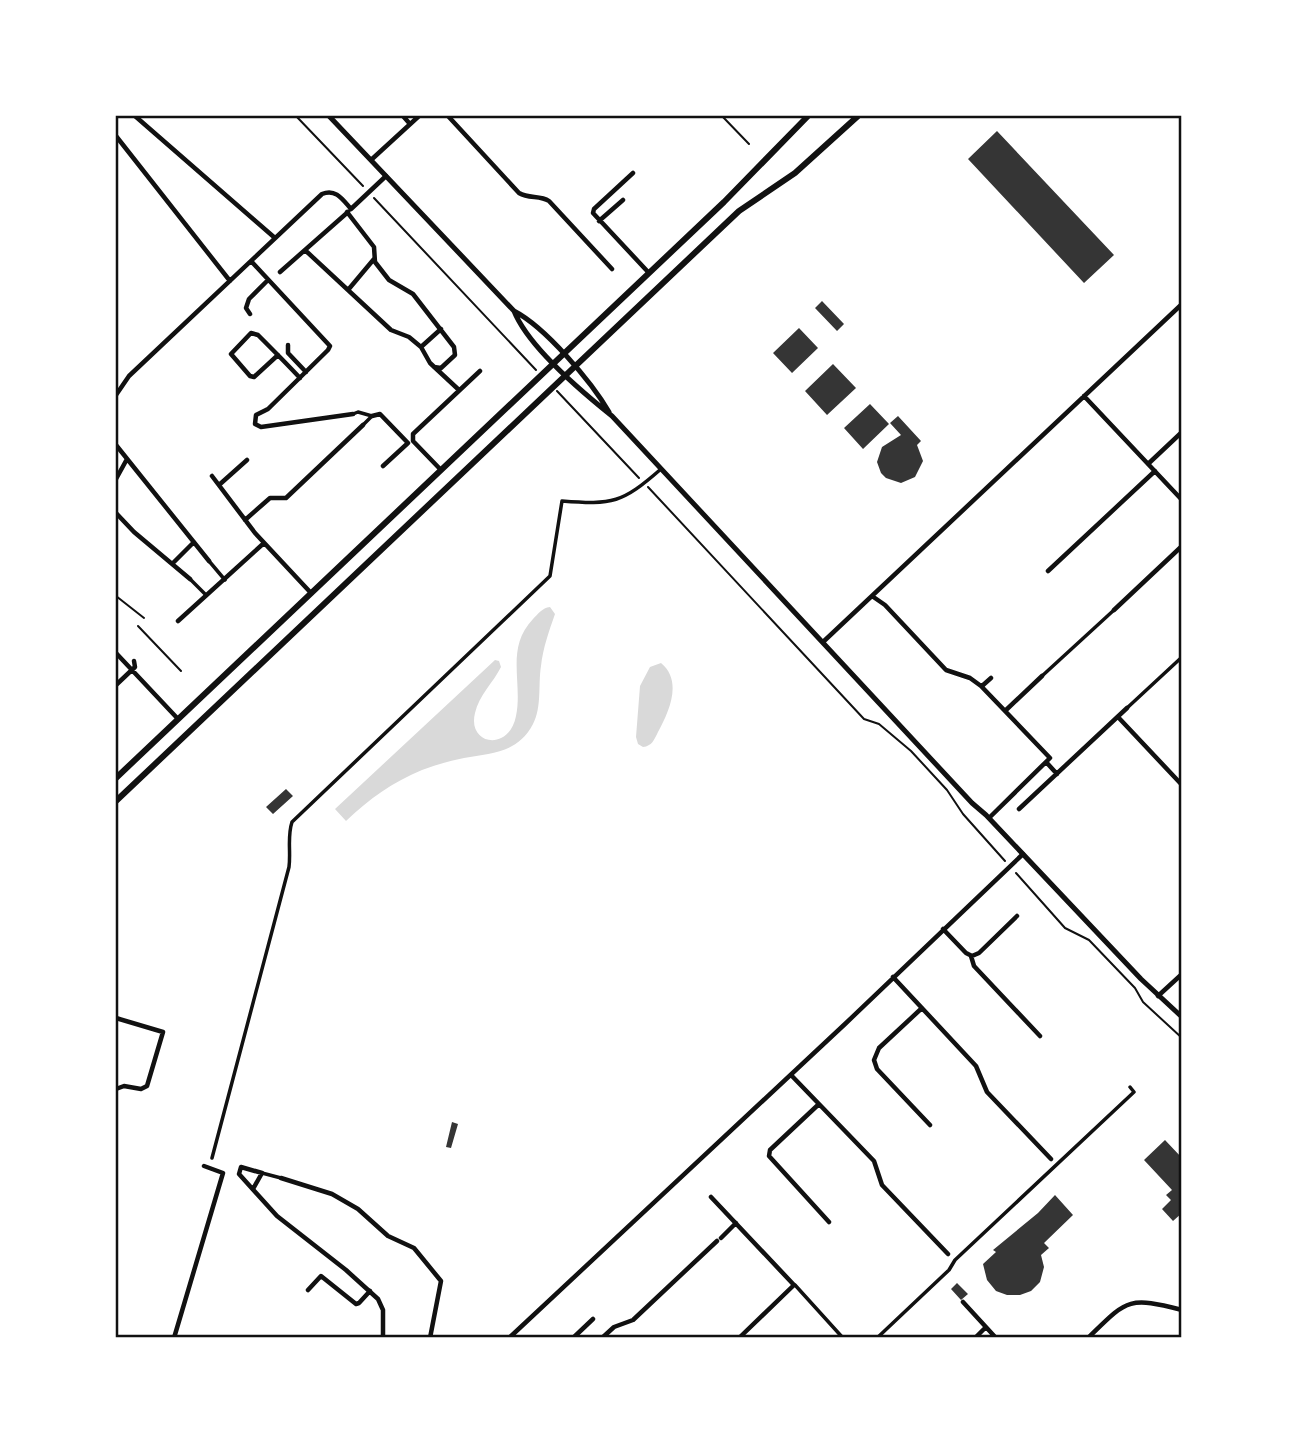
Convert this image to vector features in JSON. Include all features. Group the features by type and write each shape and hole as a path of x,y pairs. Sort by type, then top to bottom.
{"main road":[{"path":"116,778 724,202 808,116"},
{"path":"116,801 739,211 795,173 858,116"}],"street":[{"path":"135,116 275,239"},
{"path":"329,116 514,311 529,318 594,387 612,416"},
{"path":"402,116 410,124"},
{"path":"371,160 419,116"},
{"path":"448,116 519,193 549,201 612,269"},
{"path":"116,136 230,281"},
{"path":"633,173 594,209 594,214 649,273"},
{"path":"280,272 386,176"},
{"path":"116,396 127,378 325,193 338,195 374,247 374,259 389,280 412,293 454,347 456,352 442,367 435,368"},
{"path":"599,221 623,200"},
{"path":"306,251 395,333 409,337 421,347 428,361 459,390"},
{"path":"348,290 374,259"},
{"path":"251,261 329,343 328,350 300,378 268,409 256,415 257,426 359,412 372,416"},
{"path":"250,314 246,307 247,302 268,280"},
{"path":"823,642 1181,304"},
{"path":"514,311 520,327 580,391 612,416 943,773 1181,1017"},
{"path":"421,347 440,329"},
{"path":"278,355 253,377 231,354 254,333 278,355 300,378"},
{"path":"288,345 288,353 306,372"},
{"path":"383,466 480,371"},
{"path":"1084,396 1181,500"},
{"path":"245,520 270,498 286,498 372,416 380,414 442,471"},
{"path":"1148,464 1181,432"},
{"path":"116,445 225,580"},
{"path":"116,480 127,459"},
{"path":"219,485 247,460"},
{"path":"212,1158 289,867 289,833 292,822 550,576 562,501 610,502 624,498 661,469"},
{"path":"1048,571 1155,471"},
{"path":"212,476 264,543 312,593"},
{"path":"116,513 207,596"},
{"path":"172,564 194,542"},
{"path":"178,621 264,543"},
{"path":"1005,711 1181,546"},
{"path":"872,596 885,605 946,670 970,678 982,686 1049,758 989,818"},
{"path":"117,657 178,719"},
{"path":"1020,809 1181,657"},
{"path":"116,685 136,666 134,661"},
{"path":"982,686 991,678"},
{"path":"1118,717 1181,785"},
{"path":"1047,762 1057,774"},
{"path":"509,1338 1023,854"},
{"path":"971,956 979,953 1017,916"},
{"path":"943,929 971,956 974,966 1040,1036"},
{"path":"1158,996 1181,974"},
{"path":"893,977 977,1067 990,1095 1056,1165"},
{"path":"922,1008 879,1048 874,1060 877,1069 930,1125"},
{"path":"116,1018 163,1032 145,1088 124,1086 116,1089"},
{"path":"791,1075 875,1162 879,1180 954,1261"},
{"path":"877,1338 949,1270 954,1261 1134,1092 1130,1087"},
{"path":"819,1104 771,1149 769,1156 829,1222"},
{"path":"174,1338 223,1173 204,1166"},
{"path":"383,1338 383,1310 378,1299 277,1216 239,1174 241,1167 335,1195 363,1213 390,1237 416,1249 441,1281 430,1338"},
{"path":"253,1189 261,1172"},
{"path":"711,1197 843,1338"},
{"path":"602,1338 614,1327 633,1320 736,1223"},
{"path":"308,1290 321,1276 357,1304 370,1291"},
{"path":"739,1338 794,1285"},
{"path":"1087,1338 1126,1304 1152,1302 1181,1310"},
{"path":"963,1303 996,1338"},
{"path":"573,1338 593,1319"},
{"path":"975,1338 986,1327"}],"path":[{"path":"296,116 366,190"},
{"path":"722,116 749,144"},
{"path":"372,195 539,372"},
{"path":"557,391 864,719 880,724 911,751 947,790 961,812 1002,859"},
{"path":"116,596 144,618"},
{"path":"138,626 181,671"},
{"path":"1016,873 1067,930 1089,940 1135,988 1143,1002 1181,1038"}],"shaded area":[{"path":"550,607 555,614 542,659 538,710 527,734 503,750 448,762 411,775 382,792 346,821 335,809 495,660 499,661 501,667 480,700 474,724 483,738 498,739 506,735 512,728 518,704 517,654 520,642 533,619 542,610"},
{"path":"661,663 668,670 671,679 672,697 654,740 643,747 638,744 636,737 640,686 650,667"}],"building":[{"path":"997,131 1114,255 1084,283 968,159"},
{"path":"822,301 844,324 837,331 815,308"},
{"path":"799,328 818,348 792,373 773,353"},
{"path":"833,364 856,388 827,415 805,391"},
{"path":"870,404 889,424 863,449 844,428"},
{"path":"898,416 921,441 917,445 923,461 915,477 901,483 886,478 877,462 882,447 901,435 890,423"},
{"path":"286,789 293,796 273,814 266,807"},
{"path":"452,1122 458,1124 451,1148 446,1147"},
{"path":"1165,1140 1182,1158 1182,1213 1173,1221 1162,1209 1171,1200 1166,1195 1172,1190 1144,1160"},
{"path":"1055,1195 1073,1215 1044,1243 1049,1248 1041,1255 1044,1267 1040,1282 1031,1291 1020,1295 1007,1295 996,1291 987,1280 983,1264 996,1252 993,1250 1038,1213"},
{"path":"957,1283 968,1294 961,1300 951,1289"}]}
